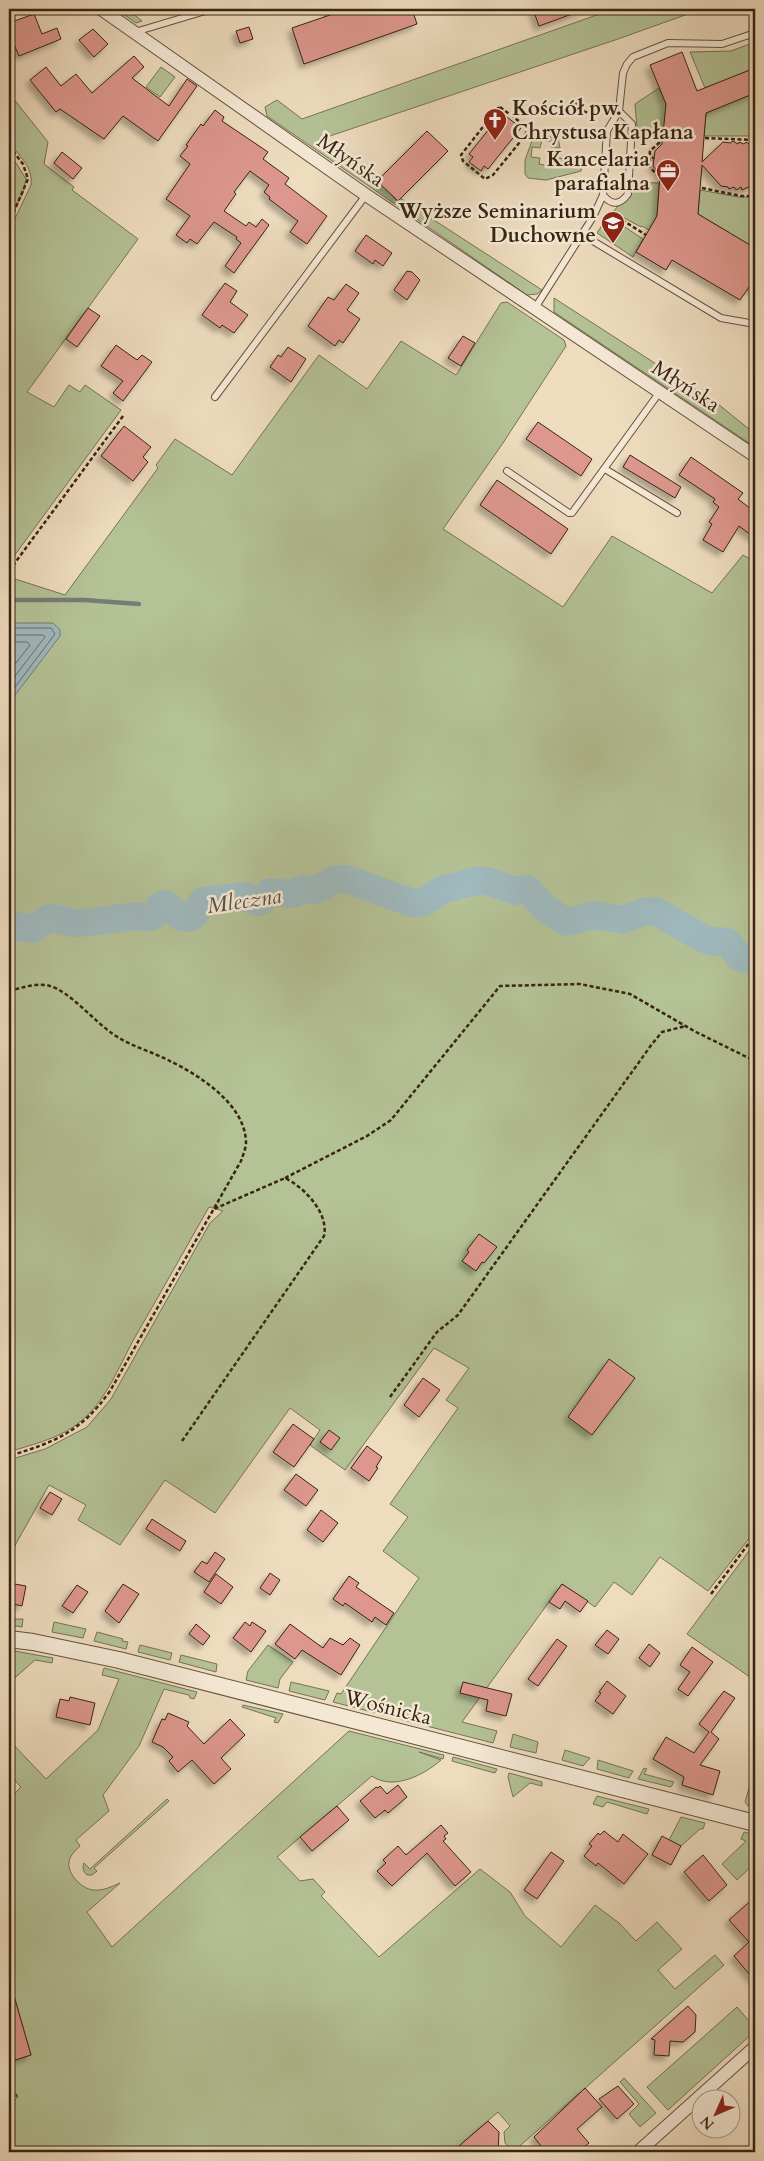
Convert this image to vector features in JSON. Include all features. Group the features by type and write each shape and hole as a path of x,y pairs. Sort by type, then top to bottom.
{"street":[{"name":"Młyńska","path":"101,9 366,195 755,456"},
{"name":"Wośnicka","path":"9,1639 34,1642 119,1660 755,1823"},
{"path":"638,2152 755,2047"}],"lane":[{"path":"134,32 212,9"},
{"path":"534,309 599,206 603,195 607,131 619,112 623,73 633,57 668,44 722,44 755,33"},
{"path":"603,195 610,202 617,204 623,201 628,194 632,124 619,112"},
{"path":"215,397 366,195"},
{"path":"583,234 721,318 755,324"},
{"path":"506,471 569,513 576,509 659,393"},
{"path":"605,469 677,513"}],"path":[{"path":"574,102 585,112 601,114"},
{"path":"528,128 524,137 490,177 485,178 462,158 462,152 500,107 528,128 607,136"},
{"path":"705,138 755,140"},
{"path":"659,177 649,166 650,151 660,142"},
{"path":"9,146 23,164 28,179 9,223"},
{"path":"638,157 654,158"},
{"path":"702,188 741,196 755,196"},
{"path":"599,206 646,235"},
{"path":"9,571 123,416"},
{"path":"212,1210 285,1178 367,1136 391,1120 500,986 580,984 630,994 686,1026 755,1061"},
{"path":"9,990 40,985 51,986 70,998 96,1022 115,1036 184,1068 225,1100 244,1129 246,1144 241,1161 110,1392 96,1411 82,1424 63,1436 9,1456"},
{"path":"390,1397 437,1332 458,1315 652,1044 662,1032 686,1026"},
{"path":"182,1442 324,1236 324,1218 307,1194 295,1182 285,1178"},
{"path":"711,1594 755,1535"},
{"path":"9,2096 17,2096"}],"green space":[{"path":"116,9 127,9 142,21 136,23"},
{"path":"607,9 702,9 318,140 385,188 397,201 400,198 542,290 537,294 527,295 267,116 265,107 277,100 302,119 608,11"},
{"path":"755,42 755,68 705,88 690,52 731,51"},
{"path":"161,67 175,77 160,97 146,87"},
{"path":"659,88 666,104 663,137 642,135 637,127 635,104"},
{"path":"9,93 48,142 44,164 74,187 72,190 138,239 27,392 54,407 69,385 80,392 85,385 121,410 9,563 9,231 31,185 31,177 30,171 9,140"},
{"path":"755,93 755,136 704,136 706,113"},
{"path":"540,135 558,138 560,148 551,147 552,142 542,140 540,148 532,147 531,157 540,158 539,164 550,166 551,159 559,160 559,158 582,161 581,171 546,180 528,178 525,174 525,160 533,138"},
{"path":"9,152 26,179 23,193 9,221"},
{"path":"638,182 659,183 657,216 649,230 613,212"},
{"path":"700,190 739,197 755,197 755,248 698,214"},
{"path":"608,216 643,239 633,257 597,233"},
{"path":"554,298 718,404 755,434 755,447 554,312"},
{"path":"507,302 564,340 566,346 503,443 443,529 563,607 612,536 712,593 743,555 755,562 755,1531 708,1591 660,1557 632,1595 614,1582 595,1607 562,1584 462,1722 497,1731 493,1743 333,1702 337,1693 341,1694 419,1578 383,1551 408,1517 390,1504 458,1408 446,1400 469,1368 434,1348 345,1470 310,1445 320,1430 290,1408 215,1513 165,1480 120,1545 78,1520 86,1505 49,1485 9,1556 9,1460 45,1449 87,1427 111,1399 210,1223 223,1211 209,1207 109,1386 93,1409 84,1419 66,1432 9,1452 9,577 65,595 158,468 156,465 175,439 232,475 319,355 367,389 401,341 456,375 501,303"},
{"path":"755,1543 755,1670 750,1677 687,1634"},
{"path":"9,1619 23,1619 22,1627 9,1625"},
{"path":"54,1622 86,1629 83,1638 52,1632"},
{"path":"97,1632 123,1639 122,1641 128,1642 126,1649 94,1641"},
{"path":"140,1645 172,1653 170,1660 138,1652"},
{"path":"268,1645 293,1662 280,1679 278,1688 246,1680 248,1671"},
{"path":"9,1650 53,1658 52,1663 35,1660 9,1683"},
{"path":"181,1655 217,1664 216,1672 179,1662"},
{"path":"104,1668 197,1692 194,1699 190,1698 189,1695 164,1689 139,1746 103,1795 109,1811 76,1840 80,1846 73,1853 69,1867 73,1876 80,1884 89,1889 97,1890 120,1883 87,1912 112,1947 349,1731 444,1755 443,1759 419,1752 441,1760 426,1771 408,1779 389,1782 372,1776 277,1857 300,1881 313,1879 325,1892 321,1896 379,1957 480,1869 510,1892 525,1916 561,1947 595,1905 619,1923 636,1941 657,1922 682,1949 658,1970 675,1989 715,1955 724,1965 513,2152 505,2143 504,2132 510,2126 498,2112 452,2152 9,2152 9,2106 18,2097 17,2094 9,2094 9,2062 31,2055 15,1999 9,2000 9,1799 21,1787 9,1774 9,1740 46,1779 98,1730 119,1679 102,1675"},
{"path":"291,1682 329,1691 325,1700 289,1691"},
{"path":"243,1705 283,1714 278,1723 274,1722 276,1718 242,1707"},
{"path":"513,1734 538,1742 536,1753 510,1747"},
{"path":"565,1750 590,1758 583,1766 562,1760"},
{"path":"453,1757 497,1769 495,1773 491,1772 452,1761"},
{"path":"598,1760 633,1771 629,1778 597,1769"},
{"path":"644,1768 647,1769 644,1774 674,1782 671,1787 638,1779"},
{"path":"509,1773 542,1782 542,1786 530,1783 513,1797 508,1777"},
{"path":"750,1785 755,1786 755,1807 748,1806 745,1802"},
{"path":"597,1796 649,1809 647,1814 607,1802 603,1807 593,1804"},
{"path":"167,1799 169,1801 94,1868 97,1871 92,1875 87,1875 83,1869 84,1863 90,1869"},
{"path":"681,1817 705,1823 703,1829 700,1829 681,1846 669,1840"},
{"path":"744,1832 755,1835 755,1863 737,1880 722,1864 746,1841 741,1839"},
{"path":"737,2007 755,2028 755,2031 668,2110 647,2087"},
{"path":"624,2078 656,2113 640,2127 629,2114 639,2104 620,2082"}],"water":[{"path":"9,623 53,623 60,630 60,636 9,703"}],"building":[{"path":"328,9 412,9 417,24 304,64 292,28 330,15"},
{"path":"533,9 583,9 583,10 539,26"},
{"path":"34,14 42,34 57,28 61,39 19,56 12,40 9,42 9,23"},
{"path":"249,27 253,39 240,43 236,31"},
{"path":"93,29 108,44 94,57 79,40"},
{"path":"682,52 697,91 755,68 755,93 706,113 702,162 723,142 730,143 733,141 738,144 739,142 744,144 746,142 755,148 755,184 742,190 741,187 736,190 734,187 729,189 728,187 721,186 702,165 698,214 755,248 755,291 749,287 740,300 672,260 666,270 636,252 657,216 660,175 653,166 655,151 662,144 666,104 650,65"},
{"path":"134,56 144,67 132,78 169,106 187,79 197,86 158,141 123,116 104,139 60,109 56,112 30,80 46,67 61,86 76,74 92,93"},
{"path":"215,110 224,117 222,121 268,152 263,159 289,178 285,184 327,216 307,244 290,232 298,221 269,199 270,197 264,192 269,185 250,171 234,192 236,194 224,211 246,226 249,222 256,227 262,219 269,225 234,273 225,266 241,243 236,239 237,237 214,222 197,244 190,239 187,243 176,235 190,216 166,199 190,164 180,156 188,146 186,145 201,124 203,126"},
{"name":"Kościół pw. Chrystusa Kapłana","path":"502,113 521,128 488,169 484,166 481,171 469,162 473,157 469,154"},
{"path":"427,131 448,151 398,201 377,181"},
{"path":"62,152 82,168 73,179 54,163"},
{"path":"366,235 392,253 383,266 375,260 373,264 355,251"},
{"path":"407,271 412,272 420,280 407,300 394,290"},
{"path":"225,283 237,291 230,302 248,315 234,333 222,325 220,328 202,315"},
{"path":"346,284 359,293 347,310 360,319 343,343 339,340 335,346 308,326 328,297 334,300"},
{"path":"88,308 100,316 77,347 66,339"},
{"path":"463,336 475,343 461,366 448,358"},
{"path":"116,345 137,360 142,355 152,362 123,401 113,393 123,381 101,366"},
{"path":"288,347 306,359 291,382 270,367 278,355 281,357"},
{"path":"538,422 592,459 581,476 526,439"},
{"path":"124,426 151,447 143,457 148,462 133,481 101,456"},
{"path":"630,455 681,487 675,498 623,467"},
{"path":"691,457 743,493 738,499 755,512 755,538 739,526 723,552 703,540 712,524 709,522 719,507 713,502 715,499 679,475"},
{"path":"497,480 568,529 551,554 480,505"},
{"path":"479,1234 497,1247 476,1271 462,1261 469,1252 467,1250"},
{"path":"609,1359 635,1378 592,1435 568,1417"},
{"path":"423,1378 440,1390 419,1417 404,1405"},
{"path":"293,1424 314,1439 294,1467 273,1452"},
{"path":"329,1430 340,1438 331,1450 320,1442"},
{"path":"367,1446 382,1457 376,1467 378,1468 369,1481 351,1468"},
{"path":"296,1474 318,1490 306,1506 284,1490"},
{"path":"50,1492 62,1499 52,1515 40,1508"},
{"path":"321,1510 338,1523 323,1542 307,1530"},
{"path":"152,1519 186,1541 180,1551 146,1529"},
{"path":"215,1552 225,1559 209,1582 194,1572 202,1561 207,1564"},
{"path":"270,1573 280,1580 270,1595 260,1588"},
{"path":"216,1574 233,1587 221,1604 204,1592"},
{"path":"349,1576 359,1583 356,1587 394,1613 386,1625 375,1617 372,1622 345,1603 343,1606 333,1599"},
{"path":"9,1583 26,1586 22,1606 9,1603"},
{"path":"123,1584 139,1594 119,1623 105,1611"},
{"path":"562,1584 588,1601 580,1612 565,1601 560,1609 549,1602"},
{"path":"77,1585 88,1592 73,1613 62,1606"},
{"path":"245,1622 250,1626 252,1622 266,1631 251,1652 233,1638"},
{"path":"196,1624 210,1636 203,1645 189,1634"},
{"path":"290,1624 323,1648 330,1638 343,1645 350,1638 360,1645 341,1675 302,1650 295,1659 275,1644"},
{"path":"607,1630 619,1639 608,1654 595,1645"},
{"path":"557,1639 567,1646 538,1686 528,1679"},
{"path":"649,1644 660,1653 650,1667 639,1658"},
{"path":"692,1647 713,1662 688,1696 678,1689 690,1672 680,1665"},
{"path":"607,1681 626,1696 613,1714 595,1701"},
{"path":"463,1682 512,1694 506,1716 486,1711 488,1700 460,1693"},
{"path":"724,1691 735,1698 711,1732 719,1739 700,1765 720,1771 713,1795 682,1785 684,1777 653,1759 666,1737 694,1753 709,1732 699,1724"},
{"path":"70,1697 95,1703 90,1725 56,1717 60,1699 69,1701"},
{"path":"168,1713 189,1722 187,1726 204,1744 230,1719 245,1735 221,1758 231,1769 214,1784 192,1760 178,1772 169,1761 173,1757 163,1747 152,1742 162,1719 165,1720"},
{"path":"398,1785 407,1797 388,1813 385,1810 375,1818 360,1801 376,1787 380,1786 387,1794"},
{"path":"337,1806 349,1820 312,1851 300,1837"},
{"path":"441,1825 448,1833 444,1836 446,1839 443,1841 471,1872 455,1886 427,1853 392,1886 377,1871 386,1863 383,1860 398,1846 406,1855"},
{"path":"604,1831 618,1842 623,1834 648,1854 624,1884 598,1863 596,1866 584,1856 592,1846 589,1844 598,1833 600,1835"},
{"path":"662,1836 681,1846 671,1865 652,1855"},
{"path":"551,1852 564,1861 537,1899 524,1890"},
{"path":"703,1855 727,1885 709,1901 684,1872"},
{"path":"755,1897 755,1981 734,1956 749,1942 729,1920"},
{"path":"9,1989 12,1989 31,2055 9,2062"},
{"path":"688,2006 696,2015 695,2032 683,2042 670,2041 669,2056 654,2055 655,2040 651,2039"},
{"path":"618,2086 634,2104 617,2119 599,2099"},
{"path":"585,2088 602,2107 577,2129 589,2143 578,2152 534,2152 541,2146 534,2137"},
{"path":"488,2121 499,2132 498,2152 452,2152"}],"waterway":[{"path":"9,600 84,600 139,604"},
{"name":"Mleczna","path":"9,930 17,926 33,929 50,918 83,923 141,916 151,917 160,906 165,904 178,915 186,918 194,915 203,901 245,896 257,902 262,901 270,892 294,894 301,889 315,890 336,879 346,879 412,903 424,902 442,890 475,881 487,881 516,891 527,889 547,910 567,922 595,915 622,920 643,912 655,911 704,939 713,942 728,942 739,957 755,961"}],"place":[{"name":"Kościół pw. Chrystusa Kapłana","path":"495,141"},
{"name":"Kancelaria parafialna","path":"668,192"},
{"name":"Wyższe Seminarium Duchowne","path":"613,244"}]}
